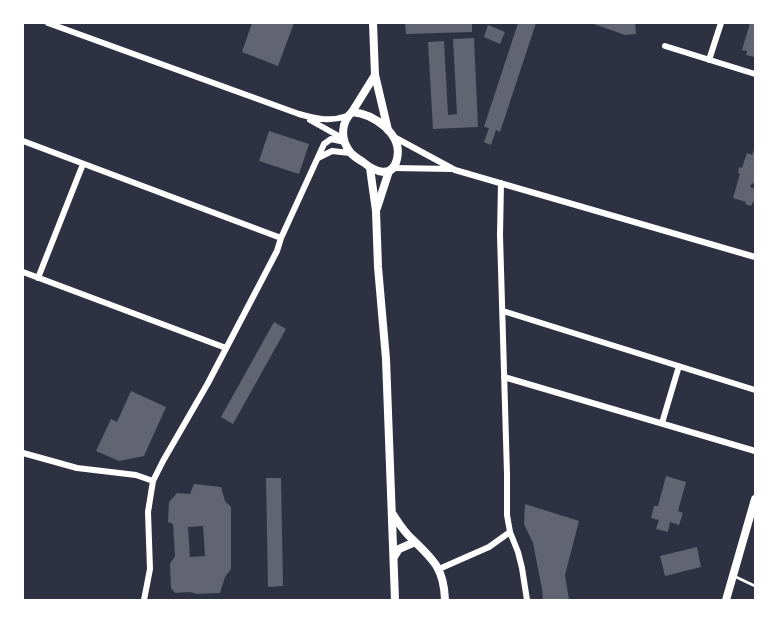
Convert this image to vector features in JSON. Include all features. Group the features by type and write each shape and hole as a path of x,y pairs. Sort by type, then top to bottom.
{"street":[{"path":"48,23 299,114 334,121 350,114 369,115 391,133 455,170 755,257"},
{"path":"373,23 375,75 397,147 397,157 376,211"},
{"path":"709,60 720,23"},
{"path":"665,46 755,75"},
{"path":"375,75 343,126 344,140 350,153 380,172 391,169 455,170"},
{"path":"299,114 344,140"},
{"path":"144,600 150,569 148,512 153,481 277,251 324,144 329,139 344,140"},
{"path":"23,141 281,237"},
{"path":"317,159 328,152 350,153"},
{"path":"38,278 83,164"},
{"path":"370,168 376,211 386,359 395,600"},
{"path":"501,183 507,515 522,568 527,600"},
{"path":"23,272 226,348"},
{"path":"503,311 755,390"},
{"path":"662,423 679,366"},
{"path":"504,377 755,451"},
{"path":"23,453 77,468 136,475 153,481"},
{"path":"726,600 755,499"},
{"path":"392,513 407,534 431,556 439,569 445,586 445,600"},
{"path":"439,569 489,547 510,532"},
{"path":"394,557 399,549 415,542"}],"lane":[{"path":"733,576 755,586"}],"building":[{"path":"252,23 294,23 278,66 242,52"},
{"path":"405,23 472,23 472,32 406,34"},
{"path":"518,23 536,23 500,132 496,130 491,145 484,142 489,128 484,127"},
{"path":"591,23 635,23 636,34 625,35"},
{"path":"750,23 755,23 754,57 746,55 747,51 742,50"},
{"path":"488,25 505,32 500,44 484,37"},
{"path":"474,38 478,127 433,129 428,42 444,41 448,115 457,114 453,39"},
{"path":"269,131 309,144 299,174 259,161"},
{"path":"755,147 755,180 750,187 755,189 755,203 751,206 733,198 740,174 739,167 742,168 747,153 752,155"},
{"path":"274,322 286,329 233,424 221,417"},
{"path":"131,391 166,407 144,456 119,461 96,451 111,419 117,422"},
{"path":"666,476 686,482 678,511 683,513 679,525 670,522 668,532 656,529 659,520 651,518 654,506 658,506"},
{"path":"266,478 281,478 283,586 268,587"},
{"path":"194,484 221,487 225,501 231,507 231,569 225,577 220,593 175,593 171,588 170,564 175,556 173,524 168,522 169,502 177,493 190,494","holes":["203,526 205,556 190,557 188,527"]},
{"path":"525,504 579,521 565,575 569,600 543,600 533,543 524,524"},
{"path":"697,547 701,567 665,576 660,556"}]}
